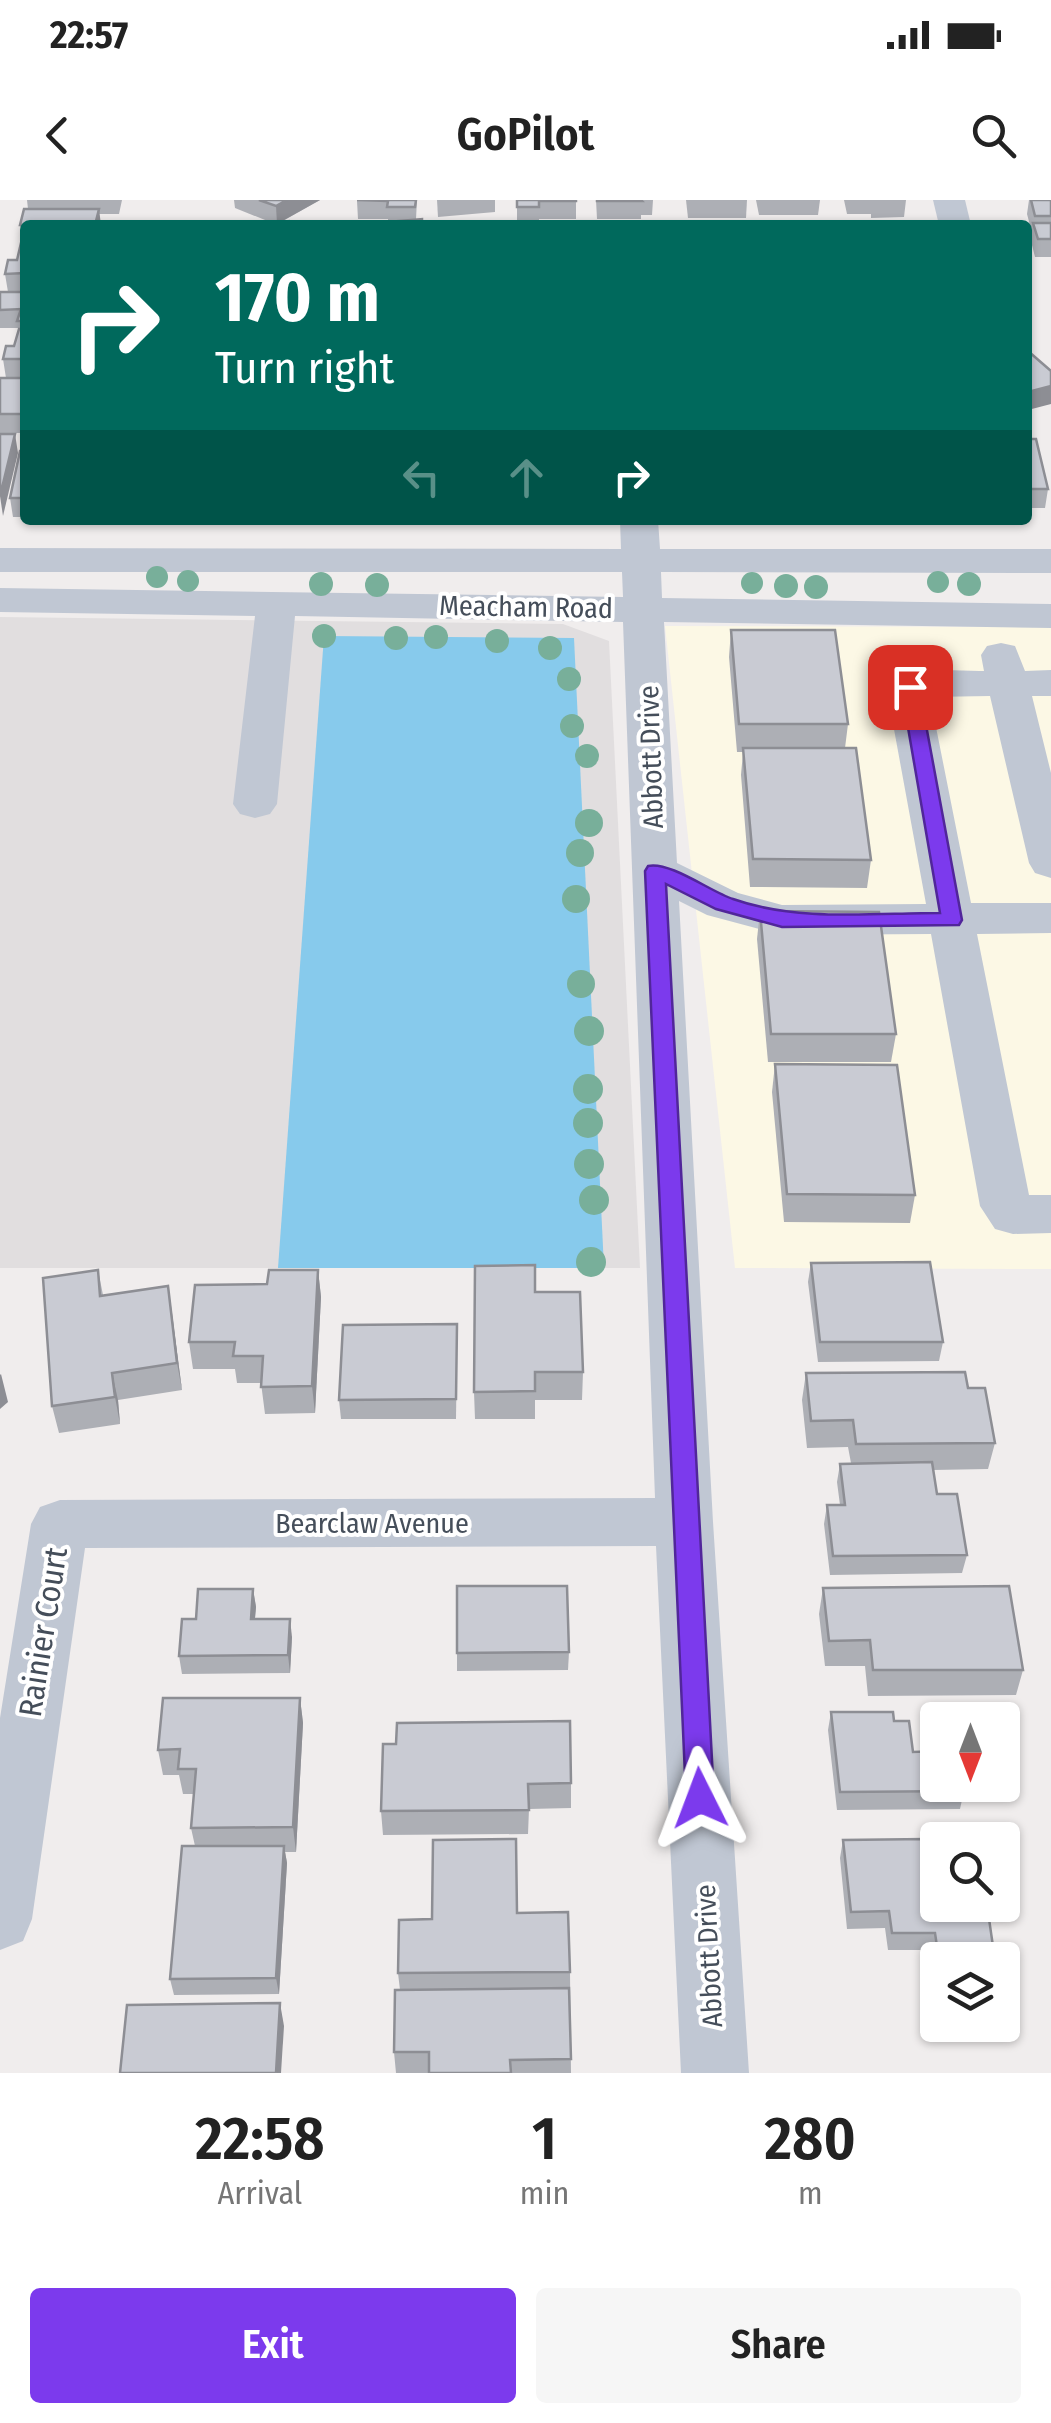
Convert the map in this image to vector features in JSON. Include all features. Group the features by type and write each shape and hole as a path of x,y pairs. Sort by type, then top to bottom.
{"street":[{"name":"Meacham Road","path":"0,560 1051,561"},
{"name":"Meacham Road","path":"0,600 276,603 642,563 991,616 1051,616"},
{"name":"Abbott Drive","path":"642,563 684,1522 715,2073"},
{"path":"255,804 276,603"},
{"path":"991,616 1029,684 1051,863"},
{"path":"1029,684 916,685 908,691 1006,1206 1014,1214 1051,1214"},
{"path":"656,871 723,904 782,920 1051,918"},
{"name":"Bearclaw Avenue","path":"60,1524 684,1522"},
{"name":"Rainier Court","path":"0,1919 60,1524"}],"shaded area":[{"path":"0,617 563,624 609,641 640,1268 0,1268"},
{"path":"665,626 1051,627 1051,1269 735,1268"}],"water":[{"path":"324,636 574,638 604,1268 278,1268"}],"building":[{"path":"259,200 287,200 276,206"},
{"path":"357,200 416,200 415,207 387,207 388,201"},
{"path":"517,200 576,201 539,201 539,207 517,207"},
{"path":"1031,200 1051,200 1051,216 1035,216"},
{"path":"24,209 99,209 96,220 21,220"},
{"path":"1033,223 1051,223 1051,239 1038,239"},
{"path":"20,247 20,273 5,274 8,260 17,260"},
{"path":"0,292 20,292 20,309 0,310"},
{"path":"20,329 20,359 3,359 6,346 14,346"},
{"path":"1032,354 1051,371 1051,386 1032,391"},
{"path":"0,378 20,378 20,414 0,414"},
{"path":"0,434 15,434 0,496"},
{"path":"1032,439 1036,439 1048,489 1032,489"},
{"path":"20,451 20,498 10,498"},
{"path":"731,630 835,630 848,724 739,724"},
{"path":"743,748 856,748 871,860 753,859"},
{"path":"760,911 879,912 896,1034 771,1034"},
{"path":"775,1064 897,1065 915,1195 787,1194"},
{"path":"930,1262 943,1342 820,1342 811,1263"},
{"path":"535,1265 535,1292 580,1292 583,1372 535,1372 535,1391 474,1392 475,1266"},
{"path":"98,1270 100,1296 168,1286 177,1363 112,1373 115,1397 52,1406 43,1278"},
{"path":"269,1270 318,1270 312,1386 261,1387 263,1356 233,1356 235,1342 189,1342 195,1285 267,1284"},
{"path":"457,1324 456,1399 339,1400 343,1325"},
{"path":"965,1372 968,1388 985,1388 995,1443 856,1444 853,1420 811,1421 806,1373"},
{"path":"932,1462 937,1494 957,1494 967,1555 833,1556 827,1505 845,1505 840,1464"},
{"path":"457,1586 567,1586 569,1652 457,1653"},
{"path":"1009,1586 1023,1670 873,1670 870,1640 829,1641 823,1588"},
{"path":"198,1589 253,1589 251,1619 290,1619 288,1655 179,1656 182,1619 196,1619"},
{"path":"163,1698 300,1698 293,1827 191,1828 196,1769 178,1769 180,1749 158,1750"},
{"path":"831,1712 893,1712 894,1721 909,1721 913,1752 920,1752 920,1791 840,1792"},
{"path":"570,1721 571,1783 528,1784 529,1810 381,1811 383,1744 396,1744 397,1723"},
{"path":"516,1839 517,1913 568,1912 570,1972 398,1973 399,1920 432,1919 433,1840"},
{"path":"920,1839 920,1922 989,1922 992,1942 936,1942 935,1933 892,1933 889,1911 851,1912 843,1840"},
{"path":"182,1846 284,1846 276,1978 170,1979"},
{"path":"569,1988 571,2059 510,2060 511,2073 429,2073 429,2052 394,2052 395,1990"},
{"path":"280,2003 276,2073 120,2073 127,2005"}],"route":[{"path":"700,1798 656,871 723,904 782,920 952,920 910,687"}]}
